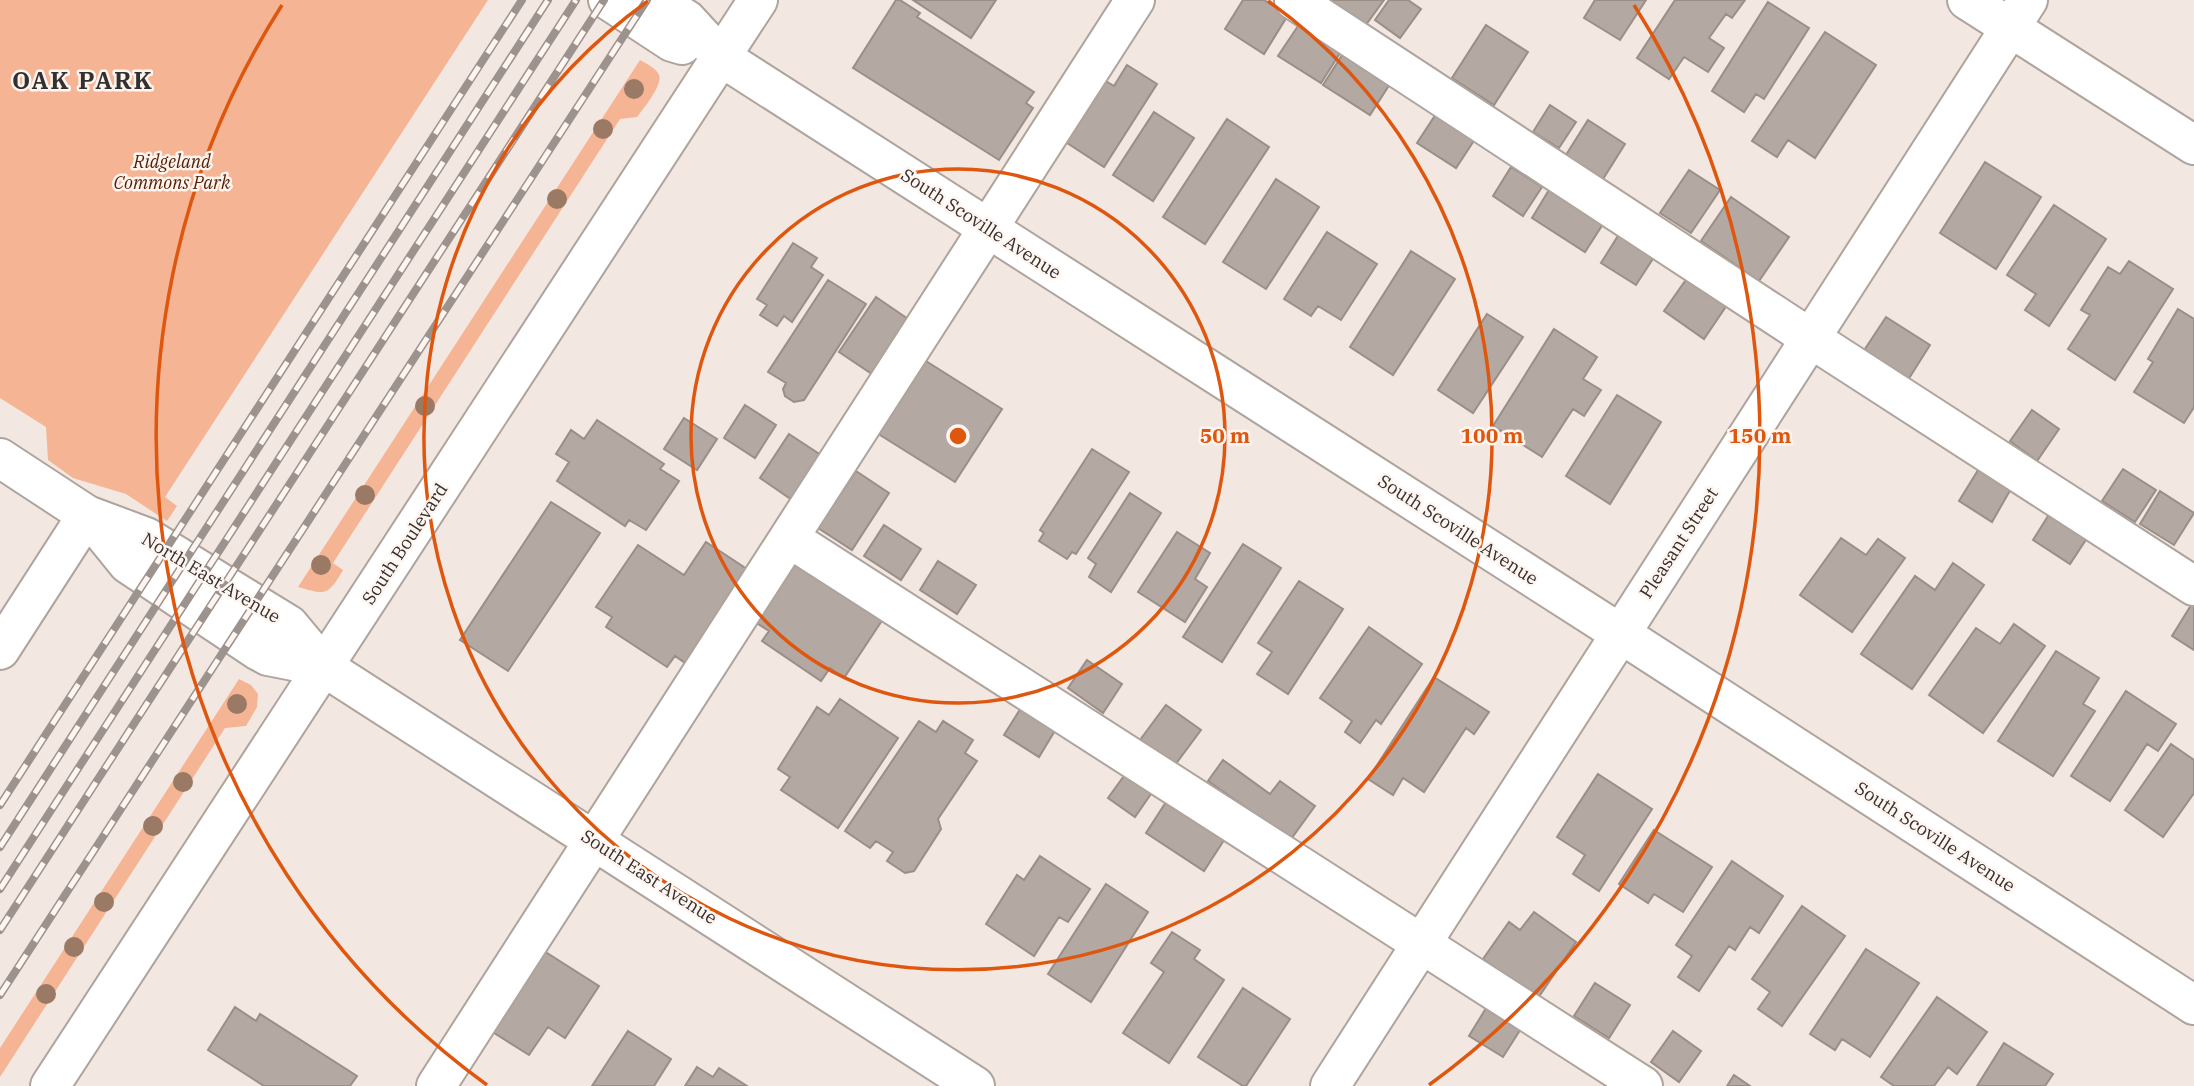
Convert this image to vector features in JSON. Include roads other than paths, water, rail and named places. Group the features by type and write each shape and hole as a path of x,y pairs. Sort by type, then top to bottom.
{"street":[{"path":"608,0 672,42 721,57"},
{"path":"656,0 687,20 721,57"},
{"name":"South Boulevard","path":"50,1086 758,0"},
{"path":"436,1086 1135,0"},
{"path":"1294,0 2194,586"},
{"path":"1967,0 2019,14 2194,145"},
{"name":"Pleasant Street","path":"1329,1086 2019,14"},
{"name":"South Scoville Avenue","path":"721,57 2194,1005"},
{"name":"North East Avenue","path":"0,458 87,515 146,537 289,625 324,667"},
{"path":"0,650 87,515"},
{"path":"789,538 1643,1086"},
{"name":"South East Avenue","path":"324,667 975,1086"}],"railway":[{"path":"0,805 522,0"},
{"path":"0,847 548,0"},
{"path":"0,889 576,0"},
{"path":"0,930 604,0"},
{"path":"0,995 647,0"}],"district":[{"name":"OAK PARK","path":"83,81"}],"park label":[{"name":"Ridgeland Commons Park","path":"172,172"}]}
